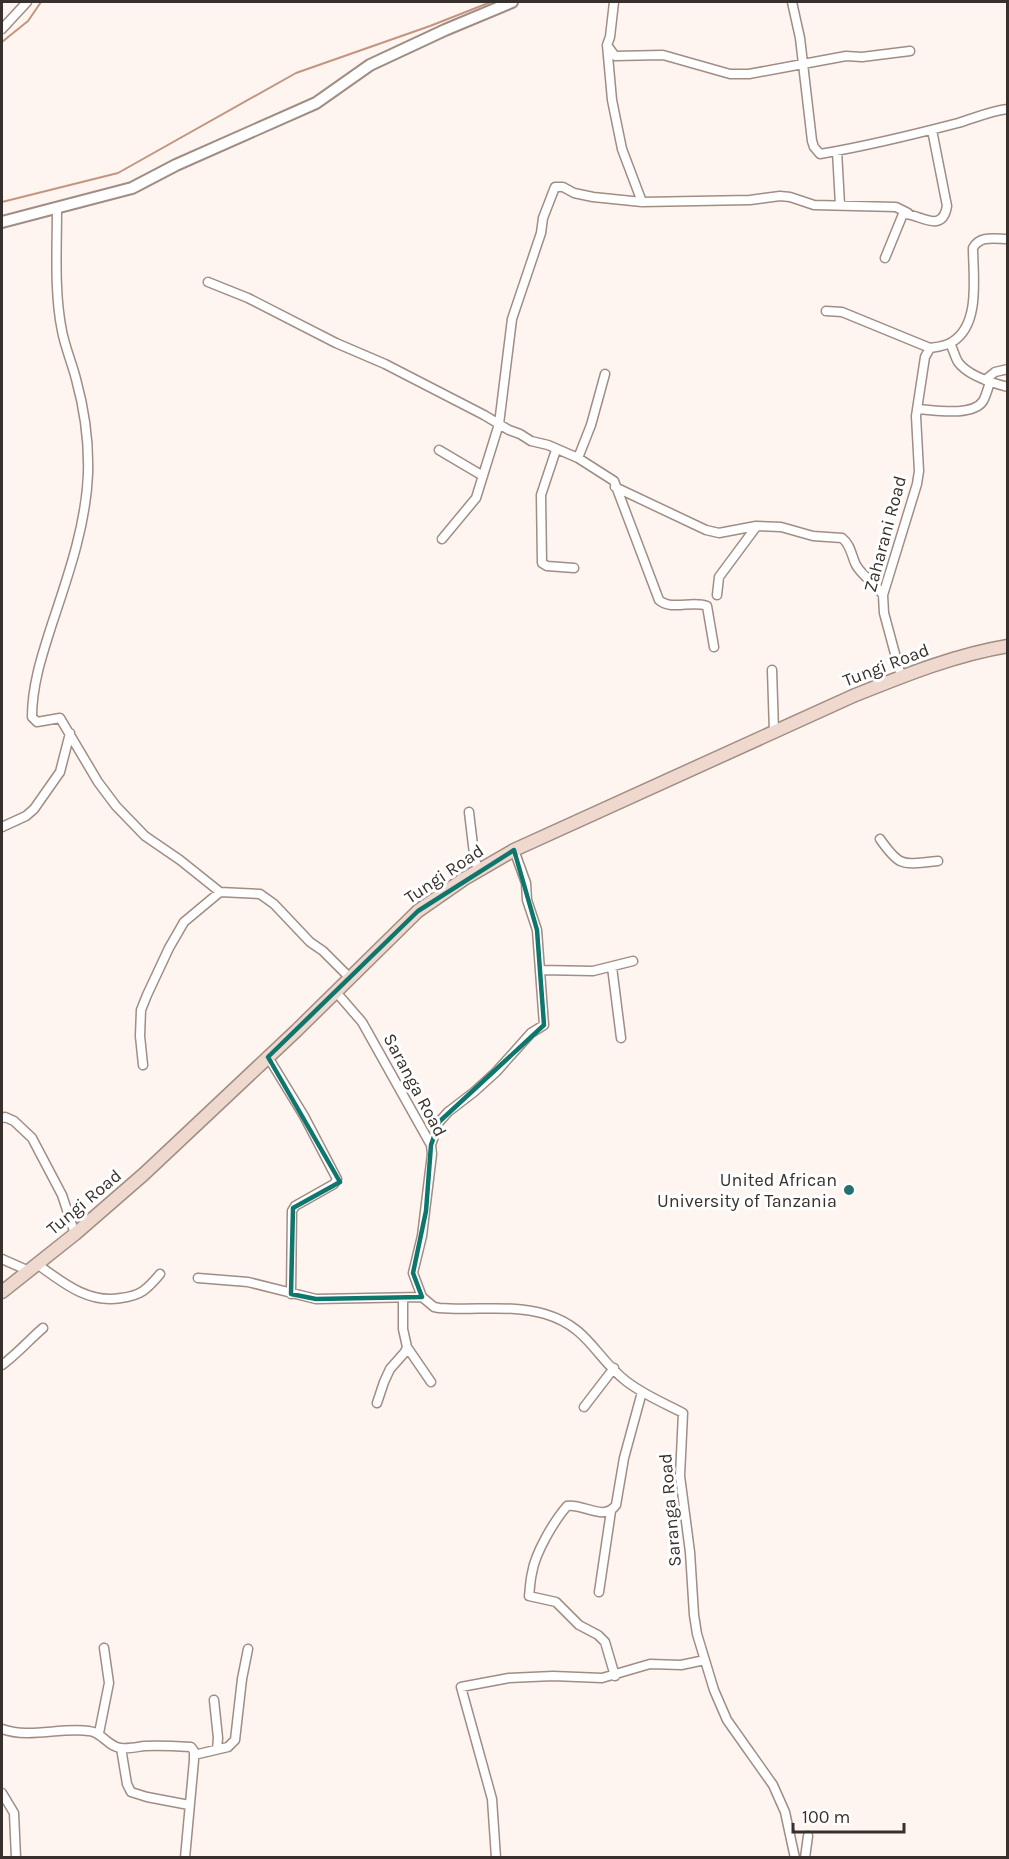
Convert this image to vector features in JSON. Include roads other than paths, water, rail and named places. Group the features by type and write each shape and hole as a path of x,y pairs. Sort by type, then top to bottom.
{"main road":[{"name":"Tungi Road","path":"2,1292 75,1234 144,1174 336,992 417,911 478,871 514,850 676,778 726,752 901,676 979,651 1008,646"}],"street":[{"path":"2,29 27,2"},
{"path":"2,222 132,188 176,165 316,103 370,65 512,2"},
{"path":"614,2 607,45 612,100 622,149 642,202"},
{"path":"792,2 800,38 813,144 820,154 852,149 932,130 984,113 1008,109"},
{"path":"607,45 615,56 663,54 735,75 846,56 862,57 910,51"},
{"path":"442,539 476,498 499,424 512,319 541,233 543,218 555,187 563,187 574,193 593,197 642,202 750,200 780,196 814,205 896,207 925,221 935,221 944,216 947,209 932,130"},
{"path":"837,151 840,205"},
{"path":"57,208 56,261 62,331 77,382 86,432 88,473 86,501 77,541 38,668 32,717 37,722 60,718 98,782 116,806 145,836 220,892 260,894 274,904 310,942 323,951 350,978"},
{"path":"885,258 902,215 908,213"},
{"path":"826,311 842,312 930,348 950,344 960,335 971,313 975,244 984,239 1008,239"},
{"path":"208,282 248,298 336,343 385,364 531,441 548,445 578,458 614,481 659,600 666,604 701,603 707,606 714,647"},
{"path":"950,344 960,364 987,381 1008,387"},
{"name":"Zaharani Road","path":"901,676 884,613 883,595 917,484 917,409 926,357 930,348"},
{"path":"917,409 956,411 972,409 983,401 987,381 995,372 1008,369"},
{"path":"578,458 591,425 605,374"},
{"path":"439,450 483,476"},
{"path":"556,450 541,495 542,563 547,566 574,568"},
{"path":"615,487 706,530 728,532 756,526 781,527 813,536 842,538 848,544 858,568 877,585 883,595"},
{"path":"717,595 719,577 756,526"},
{"path":"772,670 774,732"},
{"path":"2,827 26,816 34,809 60,772 70,733"},
{"path":"470,812 478,871"},
{"path":"880,839 894,858 904,864 938,861"},
{"path":"431,1145 439,1122 448,1112 485,1083 531,1033 544,1025 537,930 526,900 526,883 514,850"},
{"path":"143,1065 140,1036 141,1010 147,995 184,922 220,892"},
{"path":"541,970 593,971 633,961"},
{"path":"612,967 621,1038"},
{"name":"Saranga Road","path":"336,992 355,1011 362,1022 431,1145 425,1219 413,1273 422,1297 434,1307 439,1308 493,1307 547,1314 586,1337 627,1382 683,1413 680,1476 690,1552 694,1615 705,1660 714,1690 727,1720 773,1785 785,1812 795,1857"},
{"path":"268,1057 304,1116 337,1179 334,1184 295,1206 292,1211 291,1294"},
{"path":"2,1118 14,1121 32,1138 62,1195 75,1234"},
{"path":"2,1259 33,1268 84,1295 104,1299 136,1295 145,1290 160,1274"},
{"path":"198,1278 248,1282 316,1299 422,1297"},
{"path":"377,1403 390,1369 405,1352 403,1298"},
{"path":"2,1365 43,1328"},
{"path":"406,1347 431,1382"},
{"path":"584,1407 614,1368"},
{"path":"598,1592 611,1511 618,1502 624,1458 642,1392"},
{"path":"611,1511 603,1513 583,1506 567,1506 560,1514 535,1562 529,1596 556,1602 579,1625 602,1638 615,1676"},
{"path":"99,1733 109,1683 104,1648"},
{"path":"194,1755 228,1747 235,1740 248,1650"},
{"path":"496,1857 492,1799 461,1687 509,1678 553,1676 602,1678 650,1665 687,1664 705,1660"},
{"path":"214,1700 217,1749"},
{"path":"2,1729 30,1734 71,1730 99,1733 121,1748 188,1746 193,1749 186,1857"},
{"path":"121,1748 127,1784 131,1792 189,1805"},
{"path":"2,1793 14,1814 16,1857"},
{"path":"805,1857 808,1836"}],"waterway":[{"path":"2,42 28,21 41,2"},
{"path":"2,202 118,173 296,73 491,2"}],"place":[{"name":"United African University of Tanzania","path":"849,1190"}]}
